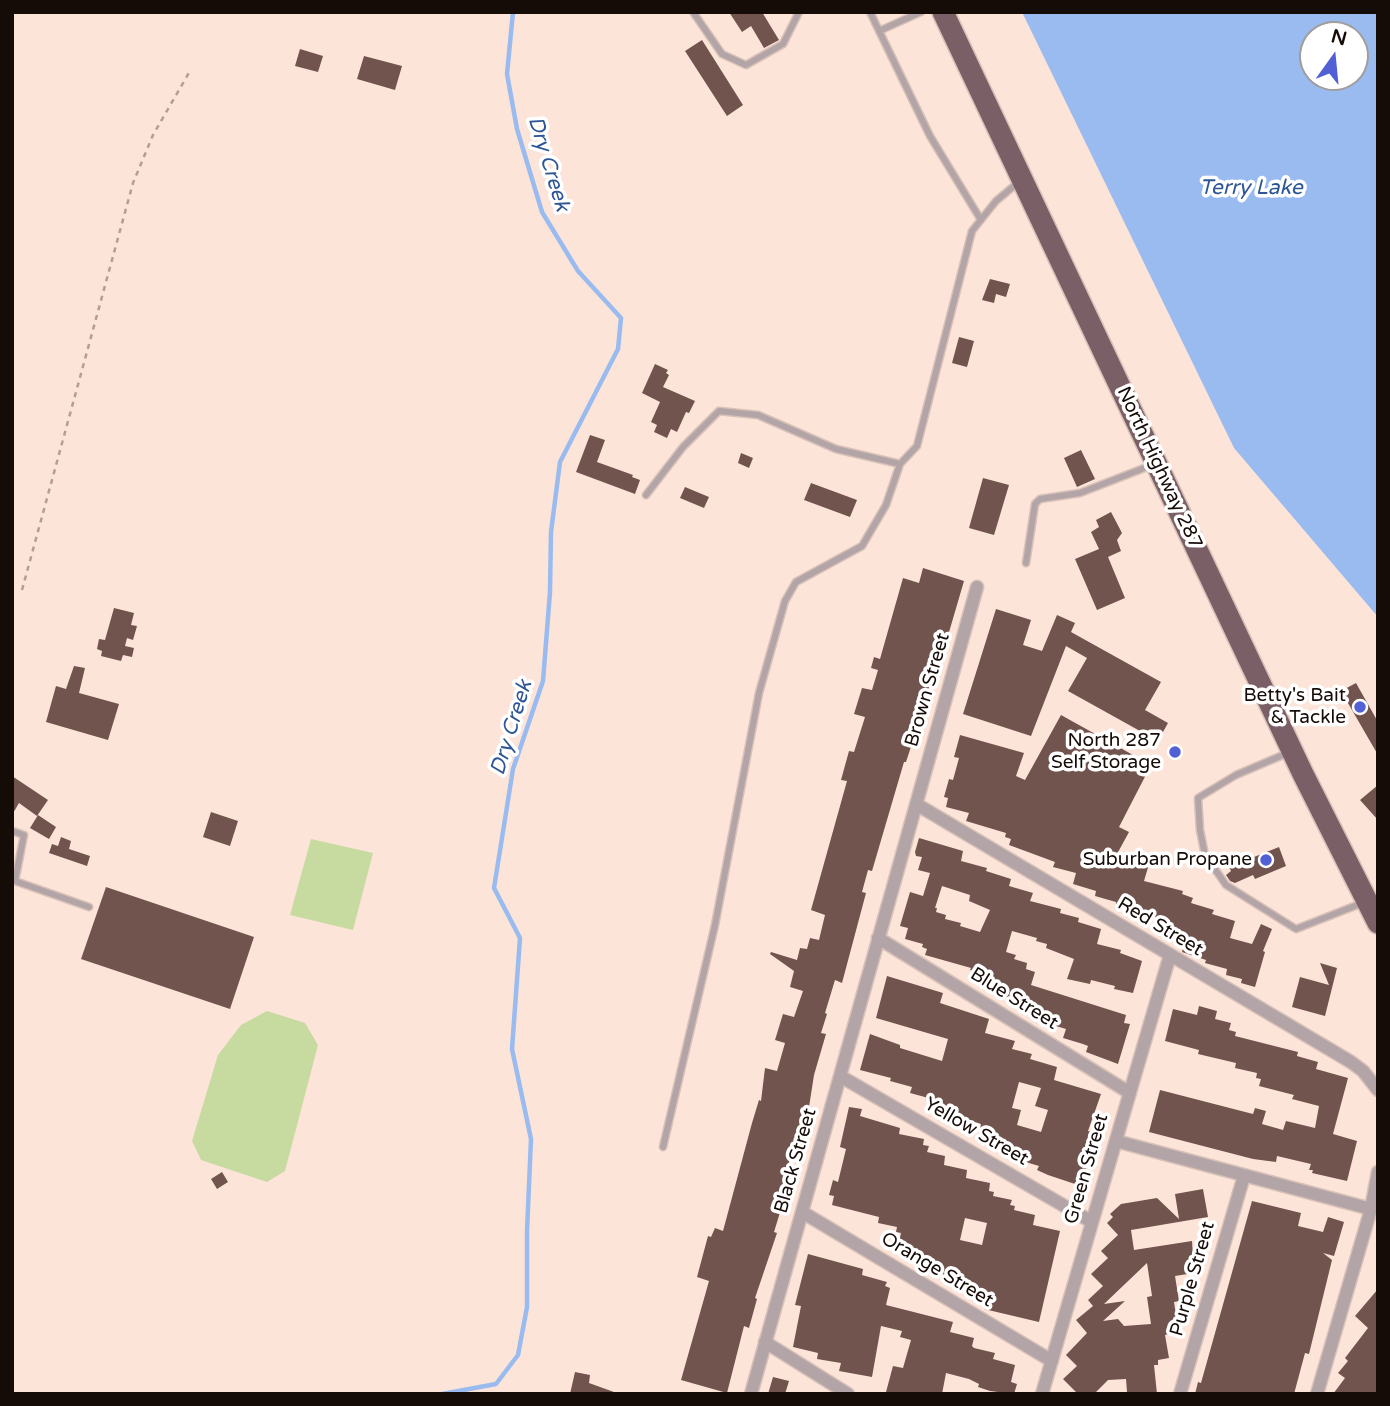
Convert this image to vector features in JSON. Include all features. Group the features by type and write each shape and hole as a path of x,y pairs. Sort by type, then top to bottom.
{"highway":[{"name":"North Highway 287","path":"943,12 1292,751 1378,923"}],"street":[{"name":"Brown Street","path":"878,938 977,587"},
{"name":"Red Street","path":"916,804 1351,1062 1363,1070 1378,1090"},
{"name":"Black Street","path":"751,1394 878,938"},
{"name":"Blue Street","path":"878,938 1130,1093"},
{"name":"Green Street","path":"1042,1394 1170,955"},
{"name":"Yellow Street","path":"840,1076 1092,1222"},
{"path":"1116,1141 1375,1210"},
{"name":"Purple Street","path":"1180,1394 1244,1175"},
{"path":"1317,1394 1375,1210 1377,1180"},
{"name":"Orange Street","path":"802,1212 1052,1361"},
{"path":"765,1342 848,1394"}],"lane":[{"path":"693,12 722,54 746,65 783,44 799,12"},
{"path":"870,12 930,136 981,220"},
{"path":"879,31 921,12"},
{"path":"663,1147 715,925 759,693 785,601 796,582 862,546 886,505 901,464 917,446 972,231 996,201 1022,180"},
{"path":"646,495 683,447 719,411 758,415 836,449 901,464"},
{"path":"1026,563 1035,504 1040,499 1080,493 1157,463"},
{"path":"1292,751 1236,775 1198,798 1205,855 1226,885 1296,929 1367,901"},
{"path":"12,831 24,835 15,881 89,907"}],"path":[{"path":"22,590 133,183 153,135 190,71"}],"green space":[{"path":"311,839 373,853 353,930 290,915"},
{"path":"267,1011 305,1023 318,1045 285,1171 267,1182 201,1160 192,1141 218,1055 241,1025"}],"water":[{"name":"Terry Lake","path":"1022,12 1378,12 1378,617 1234,448"}],"building":[{"path":"729,12 762,12 779,40 764,48 751,26 742,32"},
{"path":"702,40 743,105 727,116 685,51"},
{"path":"300,49 323,56 318,72 295,66"},
{"path":"364,56 402,66 395,90 357,79"},
{"path":"990,279 1010,284 1006,297 996,294 994,303 982,300"},
{"path":"959,337 974,341 967,367 952,363"},
{"path":"655,364 668,370 666,373 669,375 663,387 695,401 689,413 686,412 677,432 671,429 667,438 654,432 657,425 651,422 660,402 642,393"},
{"path":"590,435 605,440 597,462 640,480 635,494 576,472"},
{"path":"1081,450 1095,479 1077,487 1064,458"},
{"path":"741,453 753,458 749,468 738,463"},
{"path":"983,478 1009,485 994,535 969,528"},
{"path":"811,483 857,500 850,517 804,500"},
{"path":"685,487 709,497 704,508 680,498"},
{"path":"1111,512 1122,533 1117,540 1121,551 1108,557 1125,598 1097,610 1075,559 1099,549 1091,532 1099,527 1096,520"},
{"path":"923,568 964,581 942,656 934,654 932,658 924,685 929,687 920,719 904,762 872,871 868,870 862,892 866,893 842,983 835,980 825,1013 827,1014 821,1033 826,1034 814,1075 809,1107 787,1168 793,1170 774,1232 777,1233 755,1298 757,1299 749,1328 744,1326 727,1393 681,1380 709,1281 697,1277 708,1236 711,1237 715,1228 723,1231 752,1123 759,1100 761,1101 765,1068 777,1071 785,1043 775,1040 783,1014 794,1017 803,991 790,987 794,971 770,954 771,952 797,960 800,948 807,949 810,938 819,940 825,915 811,910 847,781 841,780 849,751 854,752 865,717 854,714 862,688 872,690 878,670 871,668 874,657 880,659 903,578 919,583"},
{"path":"114,608 134,613 131,625 137,626 133,640 127,638 125,646 134,648 132,657 123,655 121,661 101,656 102,651 97,649 99,639 105,640"},
{"path":"996,609 1031,620 1023,645 1042,651 1057,615 1075,623 1071,632 1161,682 1145,710 1168,723 1158,741 1068,691 1087,658 1066,646 1031,736 963,714"},
{"path":"74,666 85,668 79,693 119,704 108,740 46,722 56,686 66,689"},
{"name":"Betty's Bait & Tackle","path":"1356,683 1378,722 1378,755 1341,691"},
{"path":"1061,715 1151,765 1119,827 1129,832 1117,854 1149,864 1144,881 1183,891 1182,894 1193,898 1191,903 1214,910 1212,914 1235,921 1230,938 1252,944 1261,924 1272,929 1263,951 1265,952 1255,987 1241,983 1242,979 1226,975 1227,969 1205,963 1206,960 1182,952 1185,941 1162,934 1166,920 1095,896 1096,891 1073,884 1076,873 1053,867 1055,862 1009,845 1011,839 1005,837 1006,833 966,821 969,813 946,807 948,798 944,797 949,779 953,780 959,758 954,757 960,735 1024,753 1016,776 1025,780"},
{"path":"12,776 48,800 37,816 19,803 12,815"},
{"path":"1378,785 1378,820 1360,800"},
{"path":"211,812 238,821 230,846 203,837"},
{"path":"38,815 56,827 49,839 30,828"},
{"path":"61,837 71,841 69,849 90,856 87,866 49,853 52,844 58,846"},
{"path":"919,838 963,851 961,861 987,868 986,871 1011,879 1009,886 1033,893 1030,901 1061,909 1060,913 1079,918 1078,922 1101,929 1097,944 1121,950 1120,953 1142,961 1133,993 1091,980 1090,984 1067,979 1074,959 1046,948 1047,944 1036,941 1037,938 1012,931 1006,952 1016,955 1014,959 1027,963 1026,969 1035,972 1031,985 1126,1015 1124,1023 1130,1024 1118,1064 1086,1052 1088,1046 1063,1038 1066,1029 1029,1018 1031,1011 1017,1008 1019,1000 996,994 998,986 974,979 976,972 970,970 971,968 925,955 927,949 922,947 923,944 905,939 908,928 900,926 910,892 923,896 930,873 918,870 922,857 916,856","holes":["942,886 970,895 969,901 990,910 980,932 960,926 961,923 945,919 946,915 936,912"]},
{"name":"Suburban Propane","path":"1279,847 1286,866 1255,879 1253,875 1235,883 1226,875 1231,871 1229,867"},
{"path":"106,887 254,937 230,1009 81,959"},
{"path":"1320,963 1337,968 1325,1016 1292,1007 1300,977 1329,985"},
{"path":"887,976 943,993 940,1003 989,1019 985,1033 1015,1041 1012,1049 1032,1054 1030,1059 1057,1067 1054,1080 1101,1094 1088,1131 1095,1133 1081,1186 1048,1175 1037,1170 1039,1166 1019,1160 1022,1149 978,1137 981,1124 933,1108 936,1100 910,1093 912,1087 860,1070 870,1034 900,1045 900,1048 942,1061 948,1039 876,1018","holes":["1019,1082 1041,1088 1035,1106 1048,1110 1041,1132 1017,1125 1021,1110 1012,1108"]},
{"path":"1199,1006 1217,1011 1215,1019 1231,1023 1229,1030 1236,1032 1235,1036 1298,1052 1297,1056 1318,1062 1316,1069 1348,1078 1333,1134 1357,1141 1347,1181 1312,1173 1313,1170 1309,1170 1311,1164 1277,1156 1276,1162 1253,1159 1149,1132 1160,1090 1253,1114 1255,1108 1266,1111 1262,1124 1283,1130 1286,1121 1315,1128 1319,1106 1292,1099 1294,1095 1259,1086 1261,1079 1256,1078 1257,1073 1235,1068 1236,1063 1198,1054 1199,1050 1165,1041 1173,1009 1197,1015"},
{"path":"849,1107 862,1109 860,1116 900,1128 899,1134 924,1139 923,1145 929,1146 927,1152 945,1156 944,1165 967,1170 966,1178 990,1183 989,1191 994,1192 993,1196 1012,1200 1010,1205 1015,1206 1014,1210 1035,1215 1033,1225 1060,1231 1039,1322 984,1309 987,1298 964,1291 965,1283 942,1279 944,1270 917,1264 920,1252 898,1246 901,1233 896,1232 897,1227 878,1223 879,1217 832,1205 834,1196 829,1195 833,1180 838,1182 846,1149 840,1147","holes":["965,1218 987,1223 982,1245 960,1240"]},
{"path":"222,1172 228,1182 217,1189 211,1179"},
{"path":"1203,1189 1208,1217 1131,1230 1134,1250 1192,1241 1194,1273 1175,1276 1179,1301 1174,1302 1178,1329 1168,1330 1169,1334 1165,1335 1169,1358 1158,1360 1158,1365 1154,1365 1157,1394 1127,1392 1126,1379 1108,1380 1094,1394 1078,1394 1063,1379 1077,1366 1066,1355 1087,1333 1076,1320 1093,1306 1088,1300 1103,1286 1091,1274 1108,1258 1101,1251 1118,1235 1107,1223 1113,1217 1110,1214 1121,1204 1157,1198 1179,1219 1175,1194","holes":["1147,1263 1152,1296 1147,1297 1151,1324 1124,1326 1118,1319 1103,1321 1125,1301 1104,1304"]},
{"path":"1252,1201 1301,1213 1298,1226 1323,1232 1328,1217 1344,1222 1334,1256 1323,1253 1332,1260 1309,1354 1305,1353 1294,1394 1195,1394 1198,1382 1201,1383"},
{"path":"808,1254 863,1269 862,1275 887,1282 885,1286 890,1288 886,1305 953,1322 950,1332 974,1338 974,1348 995,1353 993,1359 1015,1365 1011,1382 1017,1384 1014,1394 990,1391 978,1387 979,1384 969,1379 946,1373 942,1394 886,1392 893,1366 903,1368 911,1340 900,1337 902,1331 881,1326 872,1377 839,1371 841,1363 817,1359 818,1353 793,1347 801,1306 795,1305"},
{"path":"1378,1289 1378,1394 1333,1394 1345,1378 1338,1373 1348,1361 1345,1358 1368,1328 1355,1316"},
{"path":"575,1372 590,1375 589,1383 614,1394 570,1394"},
{"path":"773,1377 789,1381 785,1394 768,1394"}],"waterway":[{"name":"Dry Creek","path":"442,1394 496,1384 518,1355 527,1307 531,1139 512,1049 520,938 494,888 513,769 543,681 550,592 551,532 560,462 618,349 621,318 578,271 542,212 517,129 507,74 513,12"}],"place":[{"name":"Betty's Bait & Tackle","path":"1360,707"},
{"name":"North 287 Self Storage","path":"1175,752"},
{"name":"Suburban Propane","path":"1266,860"}]}
